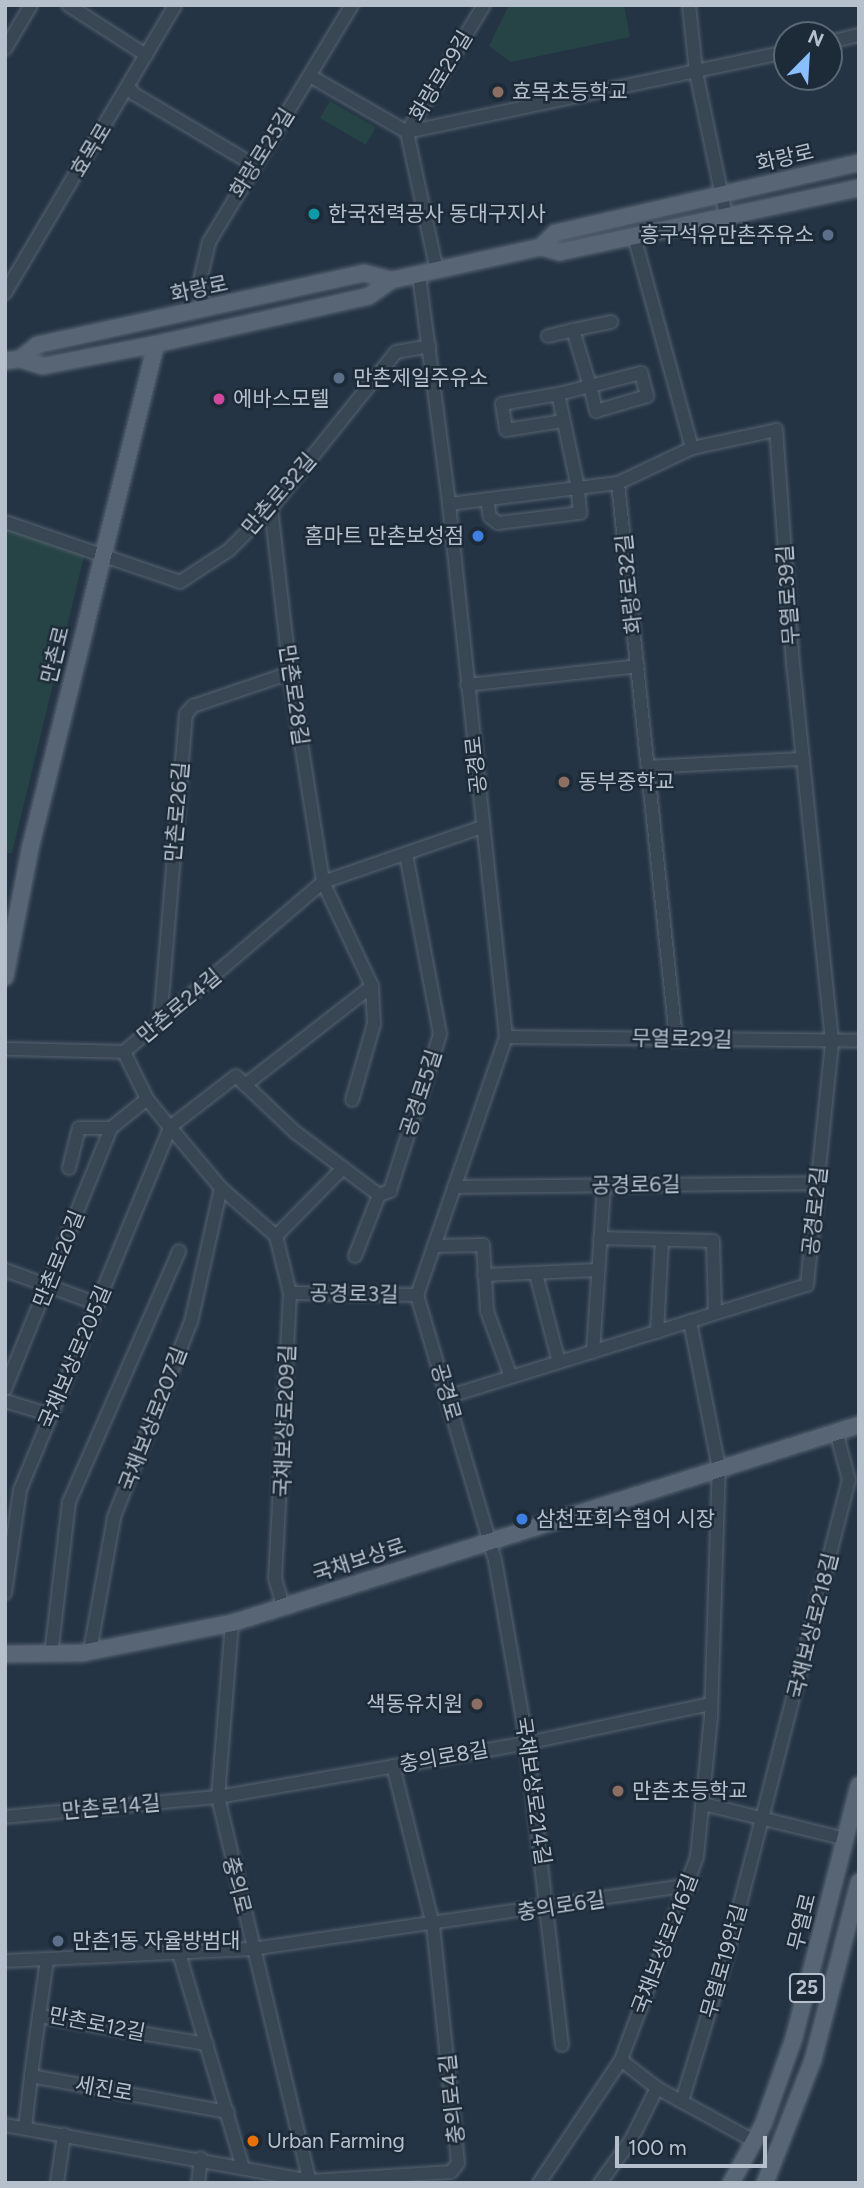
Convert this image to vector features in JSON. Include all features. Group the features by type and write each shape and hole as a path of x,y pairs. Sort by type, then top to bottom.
{"main road":[{"name":"화랑로","path":"541,247 555,233 859,163"},
{"name":"화랑로","path":"13,360 37,345 364,273 391,280 541,247 560,252 859,188"},
{"name":"화랑로","path":"13,360 43,366 156,344 369,296 391,280"},
{"name":"만촌로","path":"5,977 30,849 156,344"},
{"name":"국채보상로","path":"5,1654 51,1655 90,1651 232,1623 490,1539 859,1425"},
{"name":"무열로","path":"731,2183 754,2141 794,2038 859,1785"},
{"path":"765,2183 813,2060 859,1882"}],"street":[{"path":"5,49 31,5"},
{"path":"68,5 146,55"},
{"name":"효목로","path":"5,293 175,5"},
{"name":"화랑로25길","path":"205,309 199,285 203,260 254,165 352,5"},
{"name":"화랑로29길","path":"437,271 407,132 484,5"},
{"path":"689,5 696,72 726,216"},
{"path":"310,76 407,132 773,55"},
{"path":"128,86 134,94 254,165"},
{"path":"449,504 618,483 692,449 634,236"},
{"name":"공경로","path":"419,275 449,504 506,1037 417,1295 490,1539"},
{"path":"548,336 611,322"},
{"path":"563,421 506,430 502,404 558,394 590,386 641,373 647,396 596,411 590,386 573,330"},
{"name":"만촌로32길","path":"102,555 180,582 229,550 271,508 396,352 429,346"},
{"path":"487,499 490,517 498,523 580,513 578,488 558,394"},
{"name":"무열로39길","path":"692,449 776,430 803,759 832,1041"},
{"name":"화랑로32길","path":"618,483 676,1039"},
{"name":"만촌로28길","path":"271,508 290,673 323,882"},
{"path":"5,522 102,555"},
{"path":"467,685 638,666"},
{"name":"만촌로26길","path":"160,1023 186,714 193,706 290,673"},
{"path":"648,767 803,759"},
{"name":"만촌로24길","path":"5,1049 124,1052 323,882 482,827"},
{"name":"공경로5길","path":"355,1256 379,1195 390,1191 440,1034 406,854"},
{"path":"323,882 372,986 373,1024 352,1100"},
{"path":"245,1085 372,986"},
{"name":"무열로29길","path":"506,1037 859,1041"},
{"name":"공경로2길","path":"447,1397 807,1285 832,1041"},
{"path":"124,1052 147,1098 170,1127 221,1188 276,1236 344,1168"},
{"path":"170,1127 236,1076 379,1195"},
{"name":"만촌로20길","path":"5,1389 111,1128 147,1098"},
{"name":"국채보상로205길","path":"5,1593 20,1490 170,1127"},
{"path":"69,1168 79,1128 111,1128"},
{"name":"공경로6길","path":"454,1187 818,1183"},
{"path":"593,1352 604,1185"},
{"name":"국채보상로207길","path":"90,1651 114,1517 191,1322 221,1188"},
{"name":"국채보상로209길","path":"276,1236 290,1293 275,1578 283,1606"},
{"path":"600,1238 713,1241 715,1313"},
{"path":"657,1332 662,1240"},
{"path":"434,1246 483,1245 487,1311 511,1377"},
{"name":"국채보상로207길","path":"51,1655 69,1502 178,1251"},
{"path":"5,1270 49,1284 97,1304"},
{"path":"484,1275 598,1270"},
{"path":"536,1274 559,1362"},
{"name":"공경로3길","path":"290,1293 417,1295"},
{"path":"690,1321 719,1468"},
{"path":"5,1401 51,1415"},
{"name":"국채보상로218길","path":"763,1820 849,1480 835,1431"},
{"name":"국채보상로216길","path":"539,2183 621,2060 690,1885 704,1804 711,1704 719,1468"},
{"name":"국채보상로214길","path":"490,1539 527,1743 562,2045"},
{"name":"충의로","path":"232,1623 218,1797 252,1949 310,2182"},
{"name":"충의로8길","path":"218,1797 527,1743 711,1704"},
{"path":"393,1766 433,1925"},
{"name":"만촌로14길","path":"5,1817 218,1797"},
{"path":"704,1804 845,1839"},
{"name":"무열로19안길","path":"681,2101 763,1820"},
{"name":"충의로6길","path":"252,1949 433,1925 690,1885"},
{"name":"충의로4길","path":"310,2182 451,2172 458,2162 433,1925"},
{"path":"5,1961 252,1949"},
{"path":"179,1953 243,2168"},
{"name":"만촌로12길","path":"47,1959 39,2016 207,2044"},
{"path":"24,2128 39,2016"},
{"path":"621,2060 657,2088 754,2141"},
{"name":"세진로","path":"32,2076 228,2112"},
{"path":"600,2183 631,2140 657,2088"},
{"path":"5,2125 201,2158 310,2182"},
{"path":"57,2183 64,2135"},
{"path":"198,2183 201,2158"}],"green space":[{"path":"509,5 624,5 630,37 511,62 489,46"},
{"path":"330,101 376,128 366,145 320,118"},
{"path":"5,527 85,552 12,853 5,853"}],"place":[{"name":"효목초등학교","path":"498,92"},
{"name":"한국전력공사 동대구지사","path":"314,214"},
{"name":"흥구석유만촌주유소","path":"828,235"},
{"name":"만촌제일주유소","path":"339,378"},
{"name":"에바스모텔","path":"219,399"},
{"name":"홈마트 만촌보성점","path":"478,536"},
{"name":"동부중학교","path":"564,782"},
{"name":"삼천포회수협어 시장","path":"522,1519"},
{"name":"색동유치원","path":"477,1704"},
{"name":"만촌초등학교","path":"618,1791"},
{"name":"만촌1동 자율방범대","path":"58,1941"},
{"name":"Urban Farming","path":"253,2141"}]}
